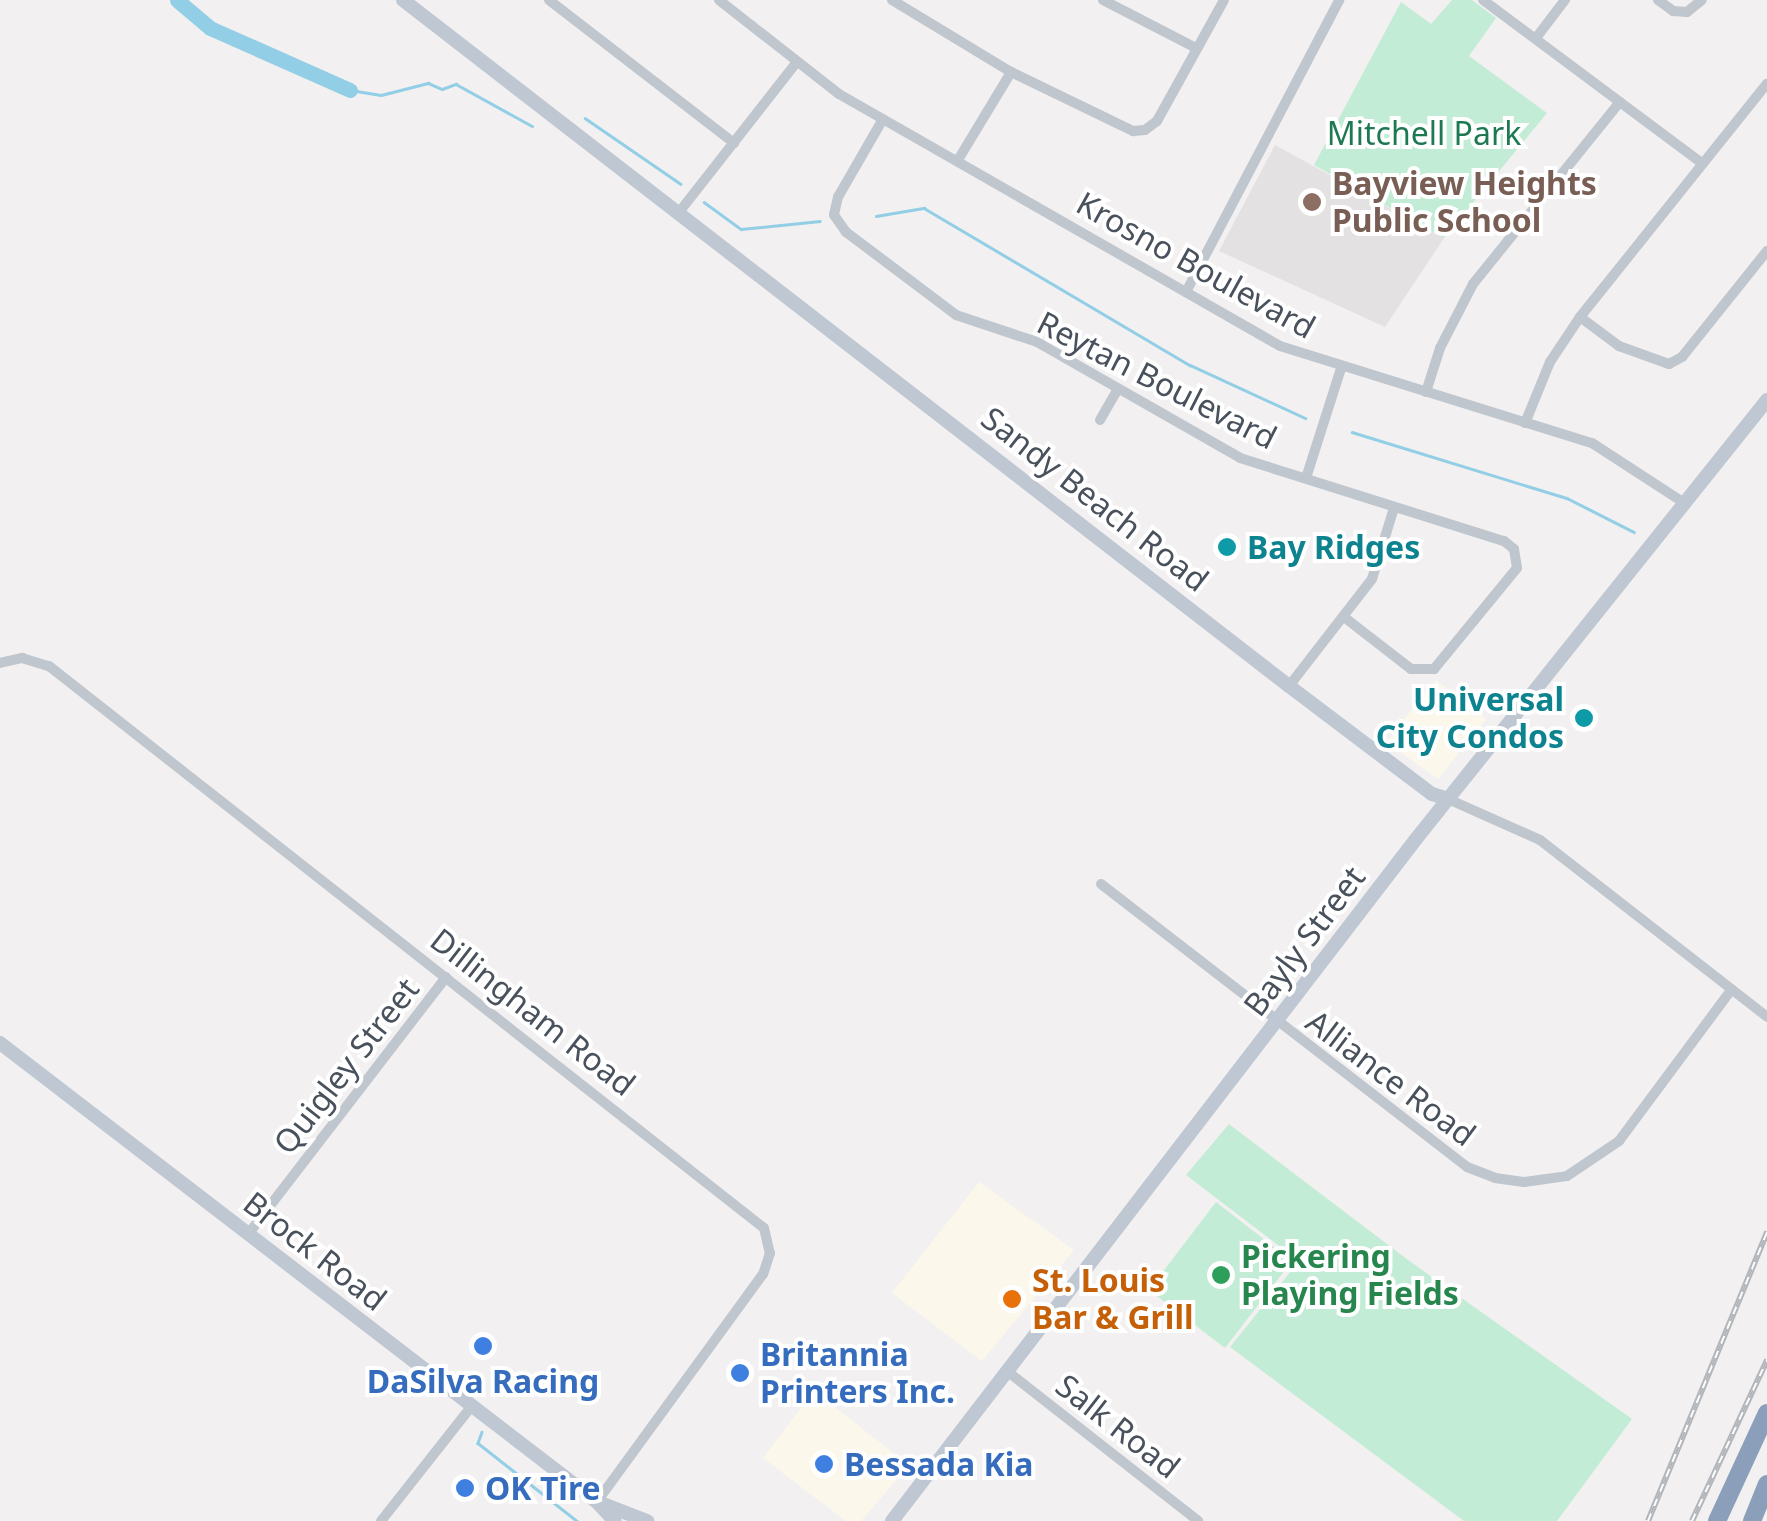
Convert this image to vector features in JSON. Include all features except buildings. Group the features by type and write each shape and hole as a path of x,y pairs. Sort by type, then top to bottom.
{"highway":[{"path":"1717,1521 1767,1413"},
{"path":"1752,1521 1767,1484"}],"main road":[{"name":"Sandy Beach Road","path":"403,0 1289,686 1432,794 1448,799"},
{"name":"Bayly Street","path":"892,1521 1448,799 1767,400"},
{"name":"Brock Road","path":"0,1044 597,1502 615,1521"},
{"name":"Brock Road","path":"597,1502 646,1521"}],"street":[{"path":"549,0 734,144"},
{"name":"Krosno Boulevard","path":"719,0 797,62 883,119 1280,346 1592,443 1683,502"},
{"path":"892,0 1011,72 1123,128 1145,130 1156,120 1224,0"},
{"path":"1102,0 1196,48"},
{"path":"1484,0 1703,164"},
{"path":"1536,38 1566,0"},
{"path":"1658,0 1673,11 1687,12 1702,0"},
{"path":"1186,292 1334,2"},
{"path":"680,211 797,62"},
{"path":"958,160 1011,72"},
{"path":"1525,424 1550,362 1580,317 1767,84"},
{"path":"1426,392 1440,348 1473,284 1620,102"},
{"name":"Reytan Boulevard","path":"883,119 838,198 834,215 839,224 956,316 1037,342 1240,458 1504,541 1514,549 1516,568 1434,669 1411,669 1344,617"},
{"path":"1580,317 1618,346 1669,364 1682,357 1767,251"},
{"path":"1306,478 1341,368"},
{"path":"1100,420 1118,389"},
{"path":"1289,686 1372,579 1394,508"},
{"name":"Dillingham Road","path":"0,664 22,658 49,666 764,1228 770,1252 763,1274 597,1502"},
{"name":"Sandy Beach Road","path":"1448,799 1540,840 1767,1016"},
{"name":"Alliance Road","path":"1100,884 1467,1167 1494,1178 1524,1182 1567,1176 1618,1141 1732,989"},
{"name":"Quigley Street","path":"249,1234 446,977"},
{"name":"Salk Road","path":"1007,1372 1198,1521"},
{"path":"380,1521 471,1408"}],"shaded area":[{"name":"Bayview Heights Public School","path":"1275,145 1444,238 1385,327 1219,251"},
{"path":"1436,680 1486,719 1438,779 1386,742"},
{"path":"979,1182 1074,1250 982,1361 892,1293"},
{"path":"814,1391 909,1465 861,1521 846,1521 763,1458"}],"green space":[{"name":"Mitchell Park","path":"1452,0 1472,0 1496,18 1469,56 1547,113 1444,238 1314,165 1401,2 1431,24"},
{"path":"1229,1124 1408,1260 1632,1419 1557,1521 1464,1521 1230,1347 1299,1261 1186,1175"},
{"name":"Pickering Playing Fields","path":"1216,1202 1292,1261 1225,1348 1149,1290"}],"waterway":[{"path":"177,0 210,28 350,90"},
{"path":"350,90 381,95 428,83 442,89 456,84 532,126"},
{"path":"585,118 681,184"},
{"path":"704,202 741,229 820,221"},
{"path":"876,216 924,208 1190,365 1305,418"},
{"path":"1352,432 1567,498 1634,532"},
{"path":"482,1432 478,1443 577,1521"}],"railway":[{"path":"1648,1521 1767,1232"},
{"path":"1692,1521 1767,1360"}],"place":[{"name":"Bayview Heights Public School","path":"1312,202"},
{"name":"Bay Ridges","path":"1227,547"},
{"name":"Universal City Condos","path":"1584,718"},
{"name":"Pickering Playing Fields","path":"1221,1275"},
{"name":"St. Louis Bar & Grill","path":"1012,1299"},
{"name":"DaSilva Racing","path":"483,1346"},
{"name":"Britannia Printers Inc.","path":"740,1373"},
{"name":"Bessada Kia","path":"824,1464"},
{"name":"OK Tire","path":"465,1488"}]}
